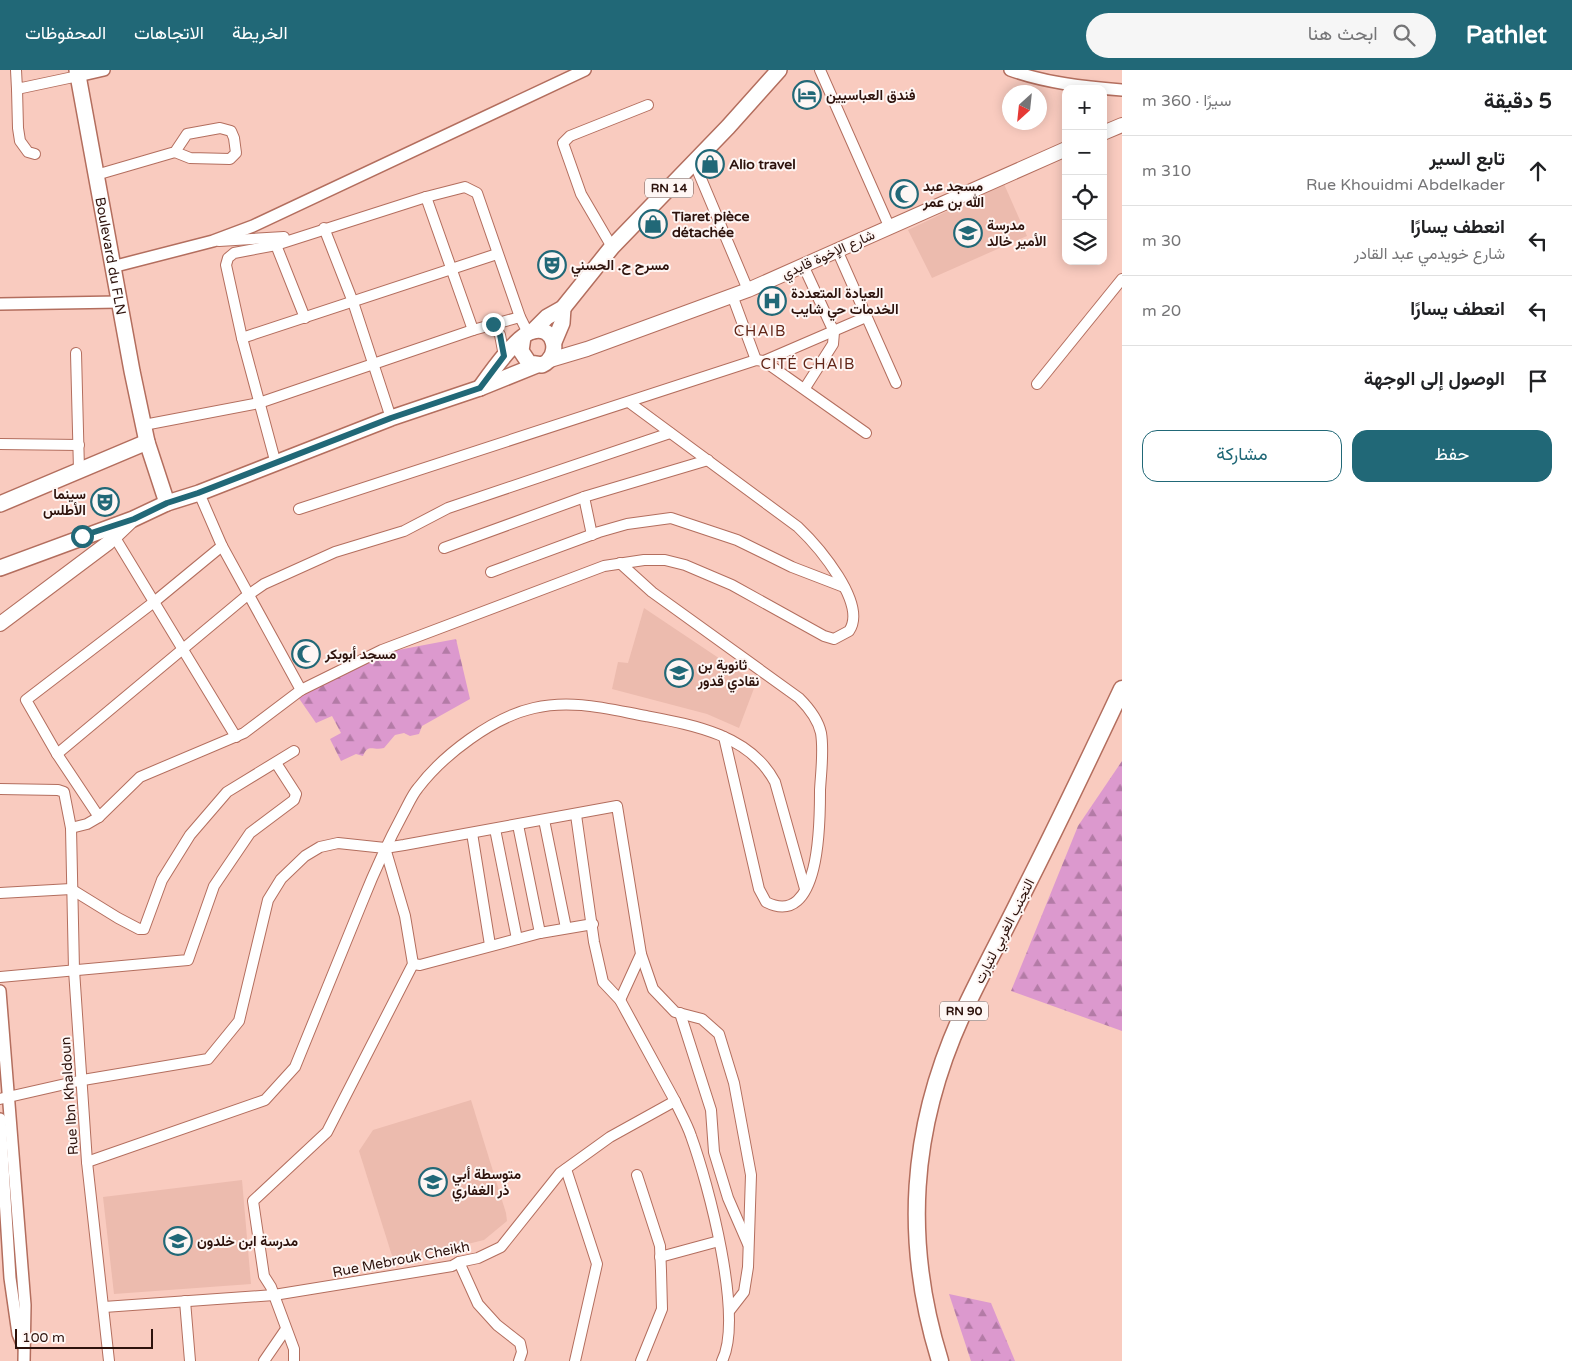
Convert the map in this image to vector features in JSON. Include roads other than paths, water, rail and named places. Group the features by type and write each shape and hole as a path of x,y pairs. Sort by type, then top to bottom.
{"highway":[{"name":"التجنب الغربي لتيارت","path":"940,1361 923,1299 916,1249 917,1178 929,1112 939,1076 962,1016 1122,689"}],"main road":[{"name":"RN 14","path":"480,388 547,317 562,308 612,247 779,70"},
{"name":"Boulevard du FLN","path":"78,73 112,267 147,442 167,503"},
{"path":"1107,131 1122,125"},
{"name":"شارع الإخوة قايدي","path":"549,353 587,349 748,290 1062,151"},
{"path":"0,568 134,519 167,503 276,464 391,418 480,388 549,353 562,323 562,308"},
{"path":"543,331 549,353 529,362 521,343 543,331"},
{"path":"0,504 147,442"},
{"path":"0,624 108,543 134,519"}],"street":[{"path":"16,70 20,141 28,152 35,154"},
{"path":"17,89 78,73 104,70"},
{"path":"112,267 213,241 253,226 585,70"},
{"path":"820,70 889,226"},
{"path":"1010,70 1065,84 1122,90"},
{"path":"612,247 581,194 563,143 570,136 648,104"},
{"path":"96,175 175,152 190,158 230,159 236,153 231,131 220,128 187,134 175,152"},
{"path":"694,162 748,290"},
{"path":"276,464 242,338 226,265 228,258 234,253 276,244 426,196 465,186 477,193 520,317 521,343 500,335 493,324"},
{"path":"426,196 473,330"},
{"path":"324,228 353,302 391,418"},
{"path":"213,241 285,237 291,239"},
{"path":"276,244 305,318"},
{"path":"837,250 896,383"},
{"path":"242,338 497,254"},
{"path":"803,266 834,332 832,344 805,388"},
{"path":"1038,384 1122,279"},
{"path":"732,295 760,361 805,388 866,433"},
{"path":"0,304 119,302"},
{"path":"144,425 259,403 473,330 520,317"},
{"path":"299,509 760,361 834,332 866,317"},
{"path":"76,353 79,470"},
{"path":"71,828 87,824 99,817 140,777 236,737 302,690 382,650 588,571 620,563 665,560 685,564 732,585 829,638 845,635 854,622 853,611 844,587 818,548 798,527 630,403"},
{"path":"57,754 183,648 264,584 335,552 404,531 448,508 670,433"},
{"path":"0,444 79,445"},
{"path":"444,548 584,496 708,460"},
{"path":"198,493 222,546 302,690"},
{"path":"584,496 592,535"},
{"path":"491,572 627,524 671,518 737,540 792,567 844,587"},
{"path":"114,536 236,737"},
{"path":"99,817 57,754 26,700 154,602 222,546"},
{"path":"620,563 652,592 799,698 815,718 822,744 819,849 805,890 796,902 781,907 766,902 762,896 724,737"},
{"path":"88,1162 265,1100 283,1083 295,1068 384,848 416,790 433,769 493,722 512,714 551,705 580,704 689,724 724,737 756,756 769,770 775,782 805,890"},
{"path":"0,893 71,889 118,918 139,929 144,929 162,880 190,835 227,792 294,751"},
{"path":"0,977 188,960 214,886 250,833 294,800 296,794 276,763"},
{"name":"Rue Ibn Khaldoun","path":"0,789 58,790 64,792 71,828 74,970 88,1162 109,1361"},
{"path":"5,1098 83,1080 208,1059 239,1022 268,900 281,878 305,856 320,847 338,843 384,848 616,806 641,954 653,989 675,1012 702,1019 719,1034 734,1083 751,1175 749,1246 744,1292 730,1310"},
{"path":"576,814 603,982 620,1000 675,1101 691,1134 706,1184 719,1241 730,1310 730,1336 722,1361"},
{"path":"544,820 566,928"},
{"path":"518,825 540,934"},
{"path":"496,829 517,939"},
{"path":"472,833 490,946"},
{"path":"294,1361 294,1349 274,1295 264,1276 253,1201 327,1132 413,964 406,916 384,848"},
{"path":"413,964 420,965 517,939 593,924"},
{"path":"620,1000 641,954"},
{"path":"0,991 5,1098 25,1305 24,1361"},
{"path":"680,1013 711,1110 714,1152 728,1198 749,1246"},
{"name":"Rue Mebrouk Cheikh","path":"104,1307 274,1295 452,1266 459,1262 478,1258 501,1247 566,1168 610,1137 675,1101"},
{"path":"0,1119 10,1278 18,1334 24,1348"},
{"path":"566,1168 597,1264 575,1361"},
{"path":"637,1175 660,1246 662,1309 641,1361"},
{"path":"660,1256 719,1241"},
{"path":"459,1262 478,1304 497,1325 520,1343 522,1352 518,1361"},
{"path":"185,1302 190,1361"},
{"path":"264,1361 286,1329"}],"place":[{"name":"فندق العباسيين","path":"807,95"},
{"name":"Alio travel","path":"710,164"},
{"name":"مسجد عبد الله بن عمر","path":"904,194"},
{"name":"Tiaret pièce détachée","path":"653,224"},
{"name":"مدرسة الأمير خالد","path":"968,233"},
{"name":"مسرح ح. الحسني","path":"552,265"},
{"name":"العيادة المتعددة الخدمات حي شايب","path":"772,301"},
{"name":"سينما الأطلس","path":"105,502"},
{"name":"مسجد أبوبكر","path":"306,654"},
{"name":"ثانوية بن نقادي قدور","path":"679,673"},
{"name":"متوسطة أبي ذر الغفاري","path":"433,1182"},
{"name":"مدرسة ابن خلدون","path":"178,1241"}],"district":[{"name":"CHAIB","path":"760,331"},
{"name":"CITÉ CHAIB","path":"808,364"}]}
